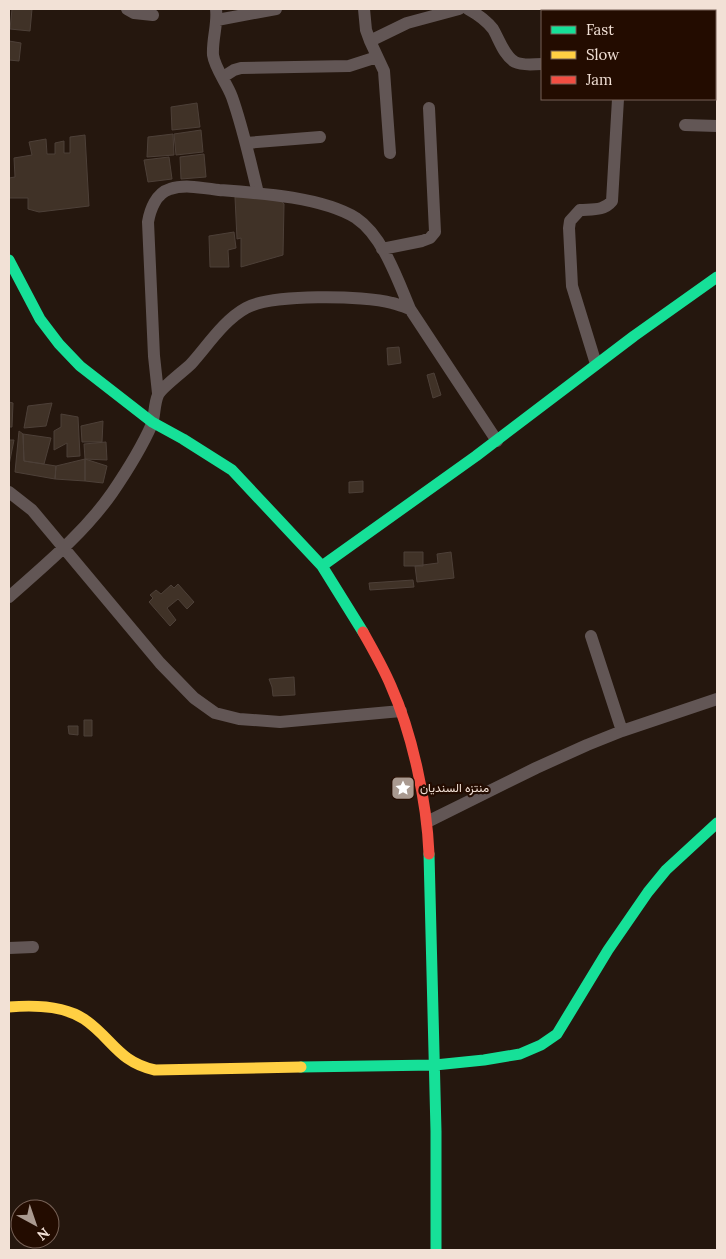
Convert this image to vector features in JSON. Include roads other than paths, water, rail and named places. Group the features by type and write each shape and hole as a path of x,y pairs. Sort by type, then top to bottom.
{"street":[{"path":"126,9 134,13 153,16"},
{"path":"258,193 246,143 229,88 213,55 216,14 276,9"},
{"path":"364,9 366,30 384,71 390,153"},
{"path":"370,41 406,23 459,9"},
{"path":"468,9 485,20 492,28 510,59 524,65 541,64"},
{"path":"223,77 241,68 349,66 377,57"},
{"path":"596,364 572,286 569,228 570,221 580,210 602,208 608,206 612,201 618,100"},
{"path":"382,249 422,241 430,238 434,232 436,226 429,108"},
{"path":"685,125 717,126"},
{"path":"246,143 320,137"},
{"path":"9,597 90,521 135,459 152,422 158,393 154,356 148,222 151,208 168,189 185,186 258,193 304,200 344,212 357,219 370,231 382,249 410,310 497,441"},
{"path":"9,260 40,319 59,344 80,366 152,422 232,470 322,566 358,621 391,685 401,710 415,762 427,822 431,878 435,1065 436,1250"},
{"path":"322,566 497,441 596,364 686,297 717,277"},
{"path":"158,393 186,369 233,317 259,302 317,297 364,299 392,302 410,310"},
{"path":"9,492 32,510 160,662 194,698 216,713 238,720 280,722 401,710"},
{"path":"591,636 622,730"},
{"path":"427,822 536,768 622,730 717,699"},
{"path":"9,1007 27,1006 55,1009 83,1018 124,1058 134,1065 170,1071 435,1065 520,1054 542,1045 557,1034 608,950 648,892 666,870 717,823"},
{"path":"9,948 33,947"}],"place":[{"name":"منتزه السنديان","path":"403,788"}]}
